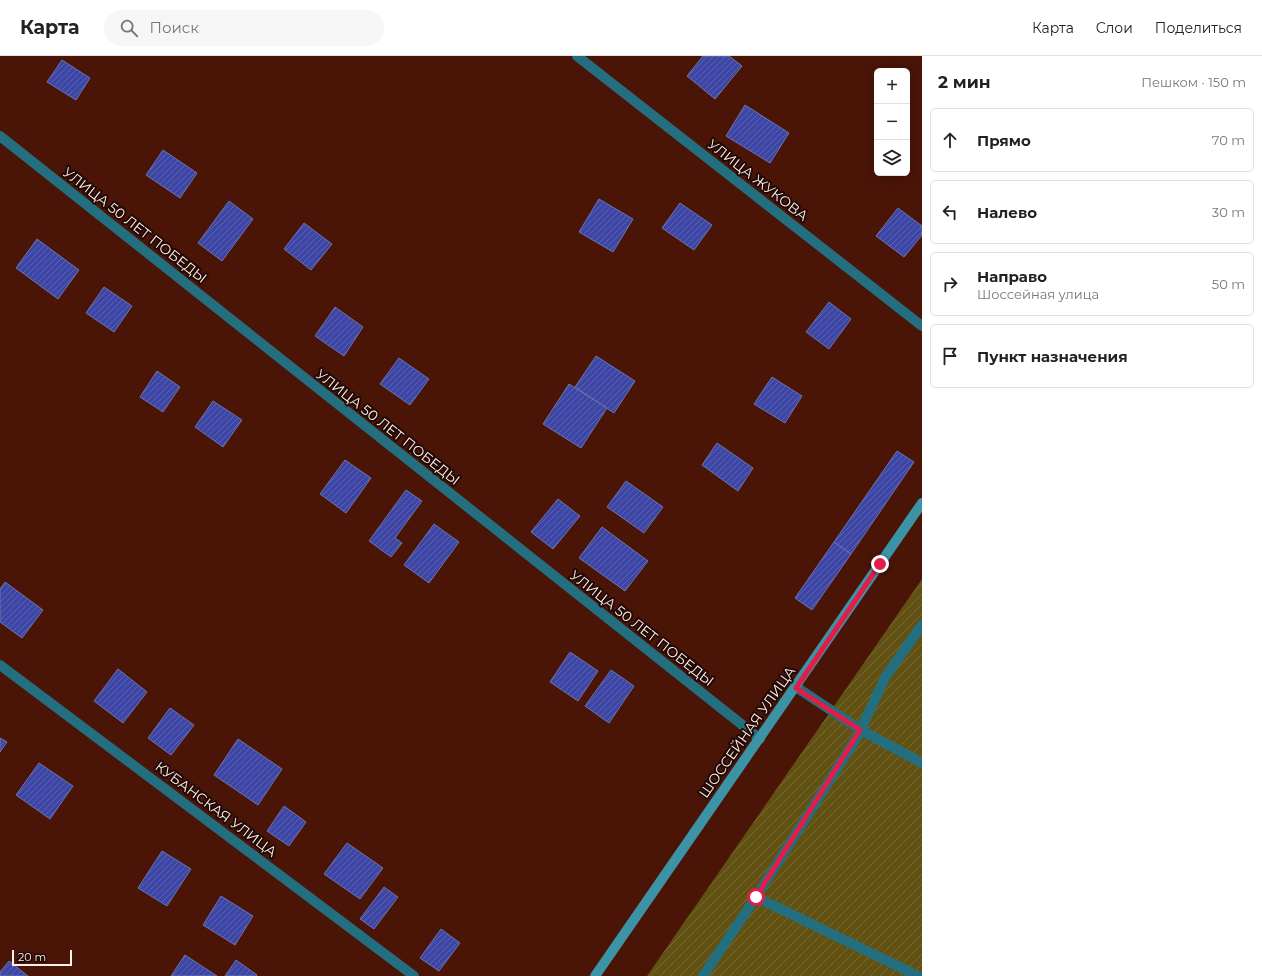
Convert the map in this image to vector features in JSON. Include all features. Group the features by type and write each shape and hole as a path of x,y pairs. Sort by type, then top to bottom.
{"main road":[{"name":"ШОССЕЙНАЯ УЛИЦА","path":"595,976 796,688 922,503"}],"street":[{"name":"УЛИЦА ЖУКОВА","path":"577,56 922,326"},
{"name":"УЛИЦА 50 ЛЕТ ПОБЕДЫ","path":"0,136 760,739"},
{"path":"703,976 756,897 860,730 886,676 922,625"},
{"name":"КУБАНСКАЯ УЛИЦА","path":"0,664 414,976"},
{"path":"796,688 860,730 922,763"},
{"path":"756,897 918,976"}],"shaded area":[{"path":"922,579 922,976 647,976"}],"building":[{"path":"703,56 729,56 742,66 715,99 687,76"},
{"path":"62,60 90,78 76,100 47,82"},
{"path":"745,105 789,133 770,163 726,136"},
{"path":"163,150 197,173 180,198 146,175"},
{"path":"599,199 633,219 613,252 579,232"},
{"path":"229,201 253,219 222,261 198,243"},
{"path":"680,203 712,225 694,250 662,228"},
{"path":"898,208 922,226 922,235 904,257 876,236"},
{"path":"304,223 332,244 311,270 284,249"},
{"path":"37,239 79,270 58,299 16,268"},
{"path":"104,287 132,306 114,332 86,313"},
{"path":"829,302 851,319 829,349 806,332"},
{"path":"335,307 363,327 344,356 315,336"},
{"path":"596,356 635,381 614,413 575,387"},
{"path":"399,358 429,379 410,405 380,384"},
{"path":"157,371 180,387 163,412 140,397"},
{"path":"772,377 802,396 785,423 754,404"},
{"path":"569,384 607,408 581,448 543,424"},
{"path":"213,401 242,420 223,447 195,427"},
{"path":"717,443 753,468 738,491 702,465"},
{"path":"897,451 914,462 851,554 834,542"},
{"path":"345,460 371,478 346,513 320,494"},
{"path":"626,481 663,507 644,533 607,507"},
{"path":"406,490 422,501 395,538 402,543 391,557 369,541"},
{"path":"558,499 580,516 553,549 531,532"},
{"path":"434,524 459,542 429,583 404,565"},
{"path":"602,527 648,561 625,591 579,558"},
{"path":"834,542 851,554 812,610 795,598"},
{"path":"5,582 43,610 22,638 0,622 0,589"},
{"path":"570,652 598,671 578,701 550,682"},
{"path":"118,669 147,692 123,723 94,701"},
{"path":"611,670 634,686 609,723 585,706"},
{"path":"170,708 194,725 171,755 148,738"},
{"path":"0,738 7,742 0,752"},
{"path":"238,739 282,769 258,805 214,775"},
{"path":"39,763 73,786 50,819 16,795"},
{"path":"284,806 306,822 289,846 267,831"},
{"path":"347,843 383,868 360,899 324,874"},
{"path":"162,851 191,869 167,906 138,888"},
{"path":"384,887 398,897 374,929 360,919"},
{"path":"221,896 253,916 235,945 203,925"},
{"path":"441,929 460,943 439,971 420,958"},
{"path":"185,955 217,976 171,976"},
{"path":"236,960 257,975 225,976"},
{"path":"9,961 28,976 0,976 0,972"}],"route":[{"path":"756,897 860,730 796,688 880,564"}]}
